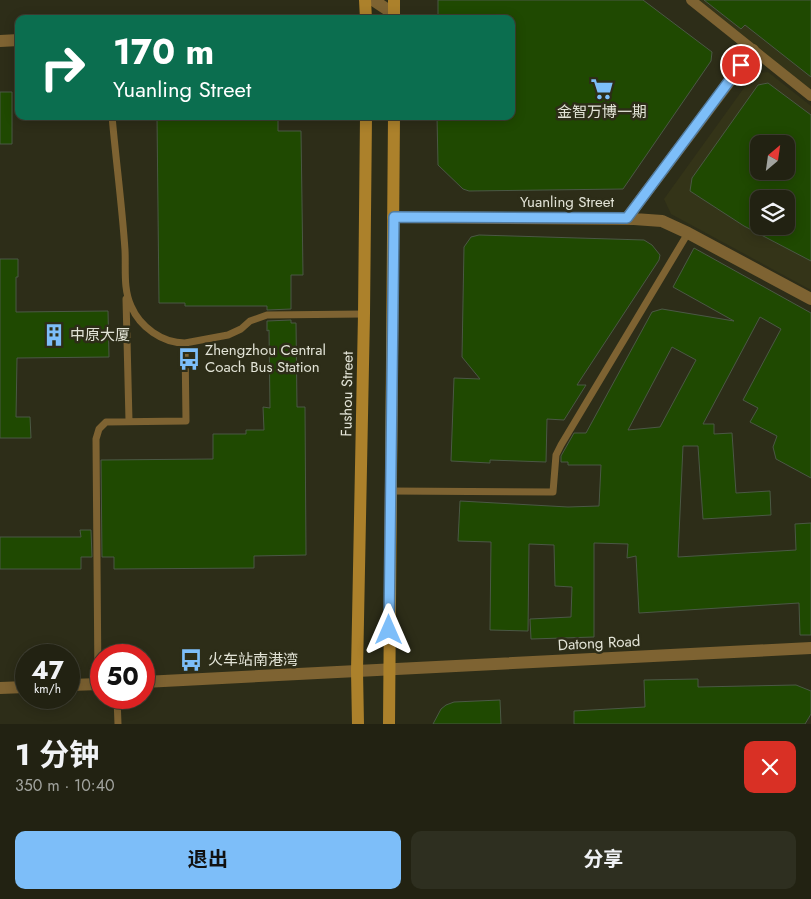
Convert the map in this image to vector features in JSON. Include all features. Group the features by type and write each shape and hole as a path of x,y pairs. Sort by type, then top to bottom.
{"main road":[{"path":"366,0 366,15"},
{"path":"394,0 394,15"},
{"name":"Fushou Street","path":"358,724 366,120"},
{"path":"388,724 394,120"}],"street":[{"path":"373,0 392,15"},
{"path":"691,0 811,96"},
{"path":"0,40 15,40"},
{"path":"627,218 753,50"},
{"name":"Yuanling Street","path":"394,217 627,218 662,221 811,299"},
{"name":"Datong Road","path":"358,671 811,648"},
{"path":"155,681 358,671"},
{"path":"0,688 15,687"}],"lane":[{"path":"112,120 125,250 128,422"},
{"path":"390,491 552,492 556,456 561,444 688,233"},
{"path":"126,293 132,308 145,327 162,338 178,343 228,335 241,329 250,321 267,315 364,314"},
{"path":"99,644 96,439 99,428 106,422 186,421 185,343"},
{"path":"117,709 118,724"}],"shaded area":[{"path":"699,0 811,0 811,90"},
{"path":"768,72 811,106 811,290 671,214 664,199 754,74"}],"building":[{"name":"金智万博一期","path":"438,0 643,0 712,52 711,61 623,189 469,191 463,189 438,165 437,120 515,120 515,15 438,15"},
{"path":"704,0 811,0 811,77 745,25 741,29"},
{"path":"768,83 811,115 811,261 761,235 795,235 795,190 750,190 750,229 690,191 692,178 758,85"},
{"path":"0,92 12,92 12,144 0,144"},
{"path":"157,120 278,120 278,131 301,131 303,275 291,275 291,309 267,310 267,306 185,306 185,303 159,303"},
{"path":"479,235 644,240 652,245 660,255 659,260 577,385 586,385 564,420 547,419 546,462 490,460 490,463 451,461 454,378 480,379 462,357 464,247 471,237"},
{"path":"694,248 811,313 811,478 776,459 773,447 777,436 750,422 758,408 743,400 781,329 760,317 703,424 714,424 714,434 732,433 736,493 770,491 771,515 703,519 698,446 683,446 678,557 796,550 795,524 811,523 811,635 800,635 799,603 639,613 636,556 627,558 628,544 594,543 594,637 531,639 530,619 571,617 572,587 555,586 554,545 529,544 528,631 490,630 491,542 458,541 460,501 568,507 599,506 601,465 568,465 568,462 561,462 561,456 574,433 586,433 652,312 662,309 734,321 673,287","holes":["672,347 696,360 660,427 628,430"]},
{"name":"中原大厦","path":"0,259 18,259 16,312 108,311 109,357 17,358 16,417 30,417 31,438 0,438"},
{"path":"291,320 291,323 296,323 297,407 305,407 306,555 254,556 254,568 114,569 114,557 102,557 101,460 213,459 213,434 246,434 246,430 264,430 263,407 270,408 269,330 267,331 267,321"},
{"path":"80,530 91,530 92,557 81,557 81,569 0,569 0,537 81,537"},
{"path":"698,679 698,687 796,685 811,691 811,714 805,724 574,724 574,711 645,707 644,680"},
{"path":"500,700 501,724 433,724 441,709 454,702"}],"place":[{"name":"金智万博一期","path":"602,89"},
{"name":"中原大厦","path":"54,335"},
{"name":"Zhengzhou Central Coach Bus Station","path":"189,359"},
{"name":"火车站南港湾","path":"191,660"}],"route":[{"path":"389,630 394,217 627,218 741,65"}]}
